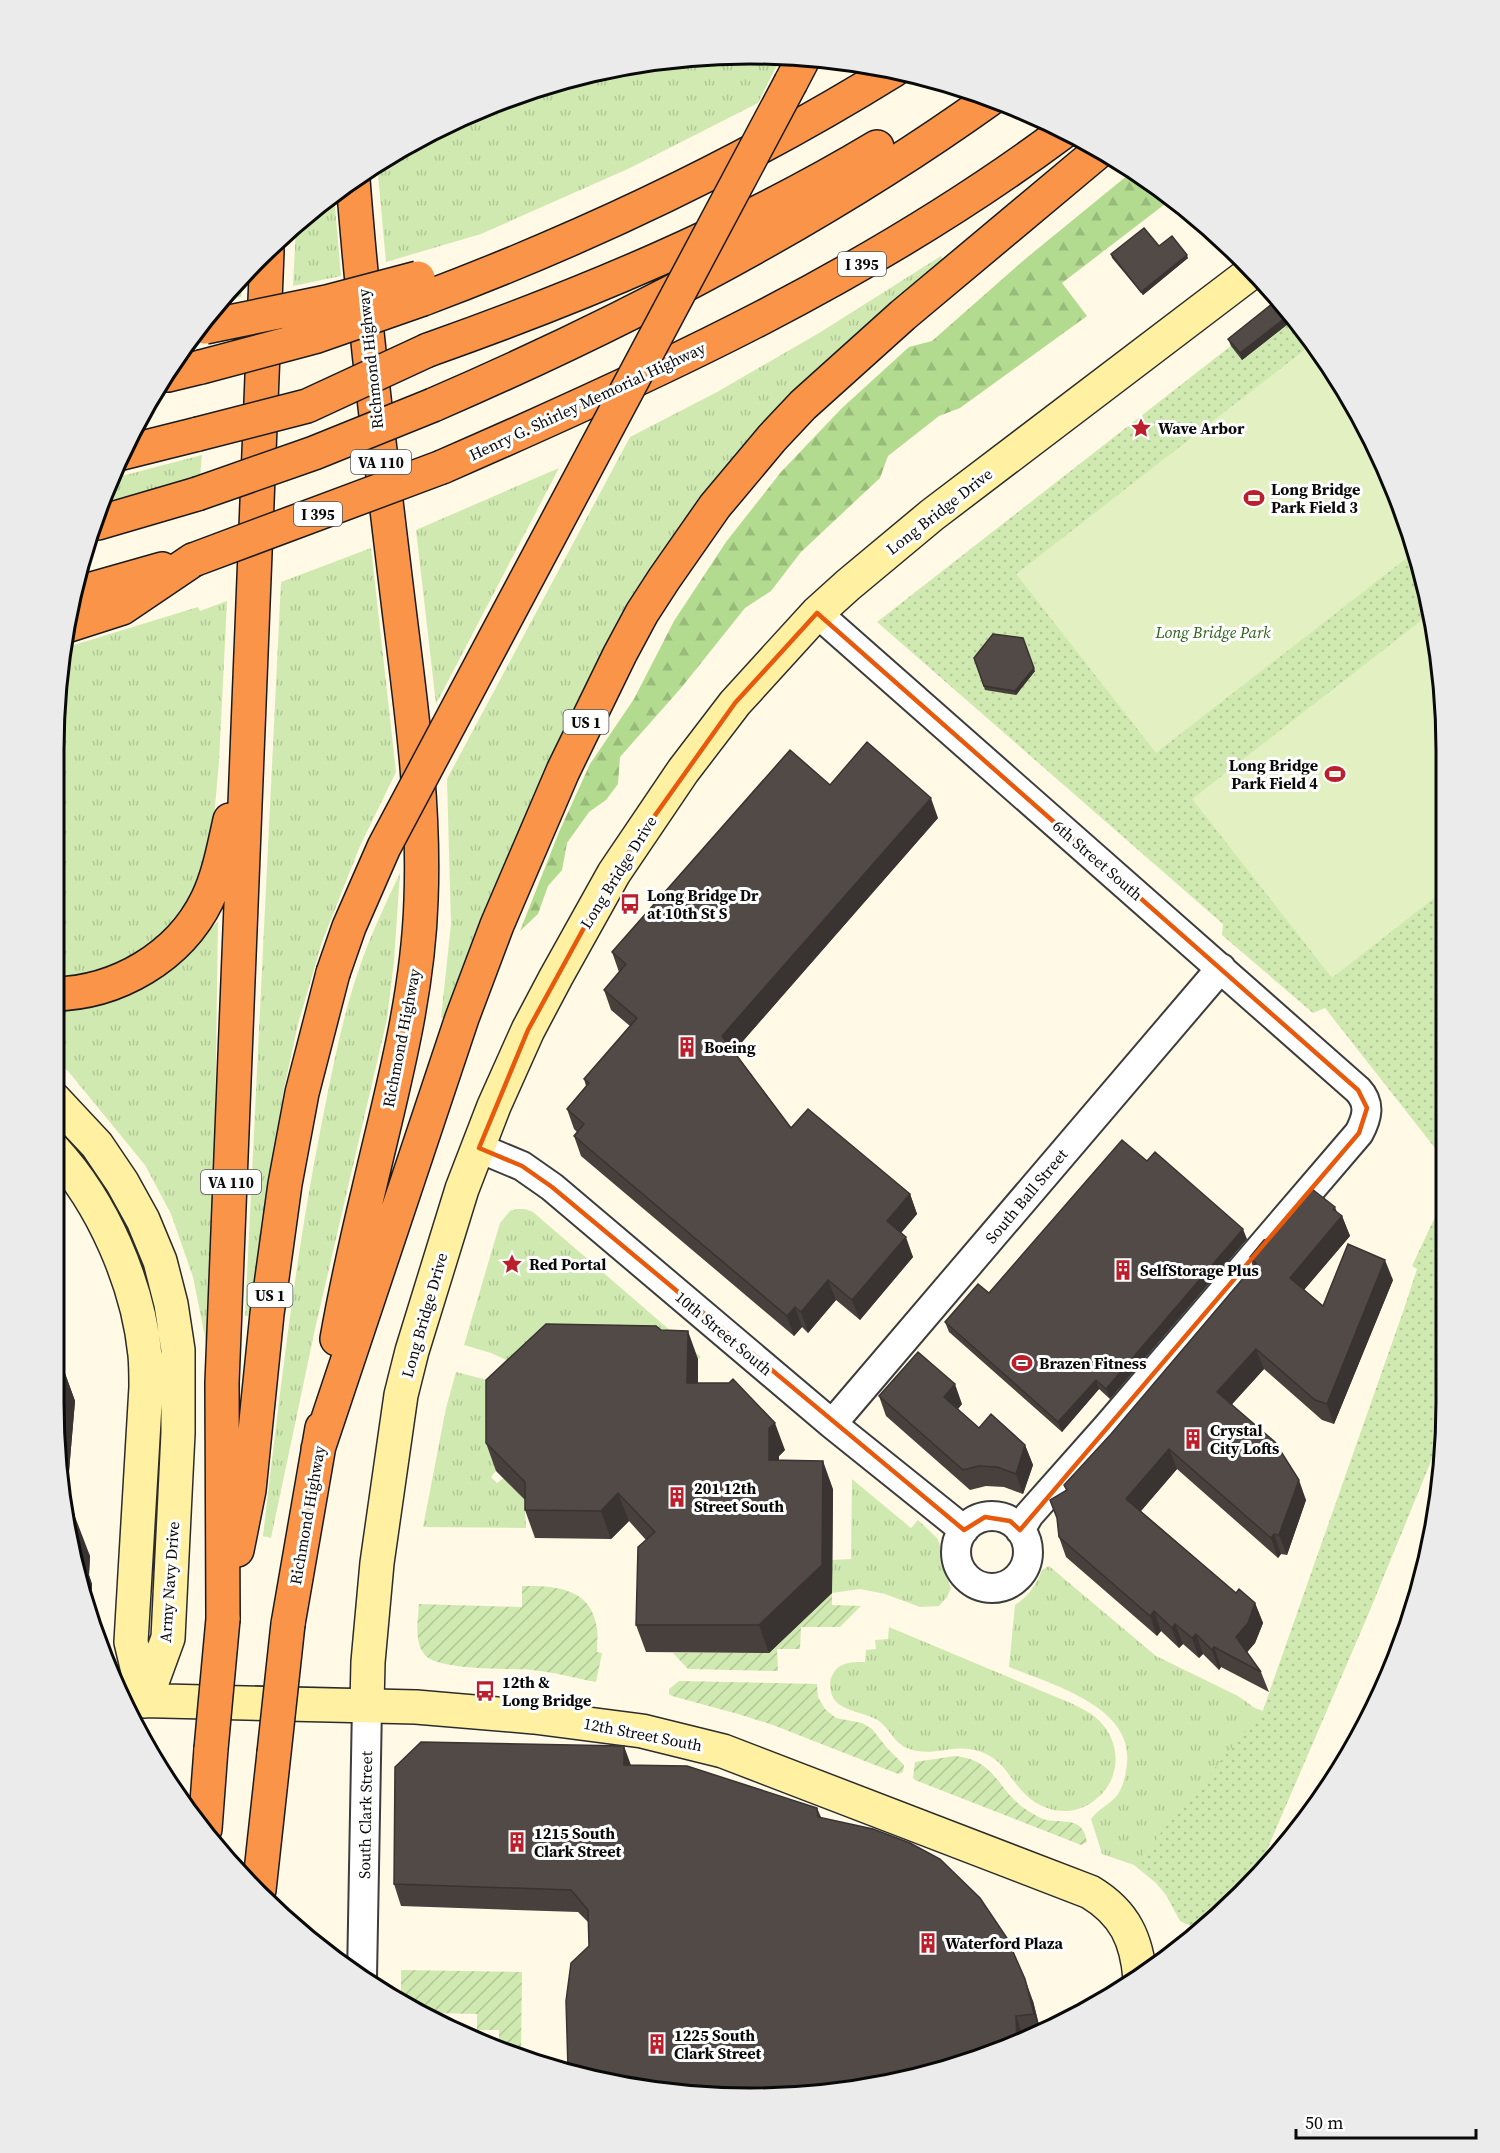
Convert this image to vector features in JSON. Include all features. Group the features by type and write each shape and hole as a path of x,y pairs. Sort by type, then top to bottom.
{"highway":[{"name":"US 1","path":"207,1821 223,1619 249,1490 267,1314 287,1174 302,1093 333,973 349,927 384,847 799,66"},
{"path":"177,373 308,339 420,288 460,264 540,233 665,197 801,125 881,78"},
{"path":"146,426 197,424 307,406 428,350 570,297 743,221 840,170 956,97"},
{"path":"104,521 197,494 314,453 433,405 581,338 768,238 872,177 981,105"},
{"name":"Henry G. Shirley Memorial Highway","path":"84,591 193,560 442,467 649,375 839,278 953,207 1056,137"},
{"name":"US 1","path":"318,1449 462,1018 489,946 563,771 642,614 715,506 803,405 895,321 1093,156"},
{"name":"Richmond Highway","path":"260,1882 288,1624 354,1253 405,1031 418,946 421,903 421,816 414,739 381,461 354,191"},
{"name":"VA 110","path":"223,1619 222,1383 266,264"},
{"path":"213,325 327,302 420,288"},
{"path":"134,448 197,424"},
{"path":"77,623 123,608 193,560"},
{"path":"65,993 85,992 130,977 148,966 183,937 207,900 215,879 247,746"},
{"path":"269,1792 273,1895"}],"street":[{"name":"Long Bridge Drive","path":"367,1705 368,1662 377,1563 401,1395 412,1351 462,1189 494,1106 528,1030 614,873 683,771 735,703 817,614 932,515 1246,277"},
{"name":"6th Street South","path":"817,614 1221,968 1358,1090 1366,1101 1367,1114 1359,1134 1029,1515 1020,1530"},
{"name":"South Ball Street","path":"832,1424 1221,968"},
{"name":"Army Navy Drive","path":"65,1111 97,1145 122,1182 143,1220 160,1262 171,1304 178,1350 178,1433 168,1638 134,1701"},
{"name":"10th Street South","path":"478,1148 517,1163 552,1187 832,1424 964,1530"},
{"name":"Army Navy Drive","path":"65,1164 86,1192 108,1230 138,1314 145,1355 146,1388 131,1642 134,1701"},
{"path":"145,1355 178,1350"},
{"path":"985,1517 998,1517 1020,1530 1026,1540 1028,1551 1021,1572 1013,1581 992,1588 970,1581 959,1566 956,1551 958,1540 964,1530 973,1521 985,1517"},
{"path":"136,1545 172,1547"},
{"name":"12th Street South","path":"134,1701 367,1705 534,1717 663,1735 723,1751 1090,1892 1113,1908 1125,1924 1134,1946 1138,1968"},
{"name":"South Clark Street","path":"362,1968 367,1705"}],"highlighted area":[{"path":"817,613 1358,1090 1367,1108 1359,1133 1020,1530 1010,1521 985,1517 964,1530 552,1187 522,1166 479,1148 528,1030 614,873 735,703"}],"green space":[{"path":"777,65 758,103 630,168 481,234 386,262 378,174 447,135 530,101 616,78 661,70 705,66"},
{"path":"1126,177 1165,204 1062,283 1087,316 960,408 939,416 888,456 880,478 801,552 771,591 745,608 681,688 620,757 618,784 606,800 589,812 567,843 562,870 548,886 538,914 520,931 559,832 590,764 634,699 674,621 726,542 781,472 842,408 909,347 932,341 1024,260"},
{"path":"335,205 341,276 293,286 295,237"},
{"path":"941,256 945,261 707,495 447,1018 441,1018 451,924 447,779 630,437 717,392 819,333"},
{"name":"Long Bridge Park","path":"1276,311 1320,369 1365,447 1399,530 1422,616 1430,661 1436,750 1436,1149 1325,1008 1313,1013 1222,935 1223,924 877,622"},
{"name":"Long Bridge Park Field 3","path":"1306,349 1344,407 1365,447 1383,488 1407,558 1156,753 1016,574"},
{"path":"202,455 200,477 112,500 122,476"},
{"path":"559,468 436,704 416,530"},
{"path":"371,548 396,772 360,846 322,942 298,1024 283,1093 253,1316 245,1316 281,582"},
{"path":"227,601 219,762 212,839 195,891 159,937 121,966 65,978 66,705 73,645 198,607 200,611"},
{"name":"Long Bridge Park Field 4","path":"1423,619 1430,661 1434,705 1436,897 1332,978 1192,799"},
{"path":"400,873 394,961 387,1019 315,1329 271,1538 263,1536 275,1435 295,1283 320,1132 337,1049 353,989 363,957"},
{"path":"218,921 214,1190 208,1352 193,1277 171,1214 145,1165 65,1069 65,1004 183,957"},
{"path":"517,1209 533,1212 701,1357 698,1359 515,1364 491,1353 464,1345 500,1223 510,1211"},
{"path":"1436,1215 1436,1403 1433,1456 1265,1856 1235,1888 1192,1926 1180,1921 1166,1895 1156,1883 1134,1865 1263,1710 1405,1306 1417,1269 1412,1266"},
{"path":"456,1372 491,1381 496,1408 496,1471 491,1477 497,1483 504,1478 530,1505 525,1510 526,1528 423,1527 446,1408"},
{"path":"852,1479 911,1528 918,1520 937,1538 942,1550 943,1568 951,1588 939,1606 920,1607 885,1594 860,1589 832,1593 832,1560 851,1559"},
{"path":"1049,1566 1156,1656 1238,1696 1263,1711 1253,1759 1134,1865 1102,1854 1091,1819 1115,1798 1124,1779 1127,1763 1125,1743 1117,1726 1086,1700 1009,1667 1015,1605 1032,1590 1042,1570"},
{"path":"522,1586 559,1588 579,1597 587,1604 597,1628 597,1652 602,1653 596,1682 532,1670 457,1666 431,1659 424,1654 418,1636 419,1604 522,1607"},
{"path":"832,1593 832,1605 861,1606 840,1627 801,1627 800,1649 777,1649 778,1671 688,1669 673,1653 769,1653"},
{"path":"889,1627 1073,1704 1091,1714 1105,1728 1114,1746 1115,1767 1107,1787 1096,1799 1082,1808 1064,1811 1046,1808 1029,1798 991,1756 965,1749 926,1752 909,1749 898,1742 879,1721 838,1704 830,1685 836,1670 846,1664 865,1662 866,1650 876,1649 875,1640 888,1639"},
{"path":"679,1681 817,1684 818,1697 825,1709 836,1718 862,1723 872,1729 904,1765 903,1772 898,1774 773,1725 672,1696 669,1694 669,1689"},
{"path":"955,1756 980,1763 996,1777 1017,1802 1037,1816 1079,1826 1087,1842 1081,1845 913,1778 915,1762"},
{"path":"401,1970 522,1972 521,2049 499,2040 499,2030 477,2030 477,2014 438,2013 401,1993"}],"building":[{"path":"1144,228 1159,246 1172,236 1187,255 1141,292 1111,254"},
{"path":"1271,305 1283,320 1240,353 1228,339"},
{"path":"993,634 1023,638 1034,668 1015,691 984,686 974,658"},
{"name":"Boeing","path":"867,742 931,798 722,1036 791,1128 808,1109 910,1194 887,1221 906,1237 852,1300 828,1280 801,1312 795,1307 787,1316 574,1136 584,1124 567,1109 589,1083 584,1079 637,1018 604,990 626,964 612,952 790,750 830,785"},
{"name":"SelfStorage Plus","path":"1122,1140 1147,1161 1155,1152 1243,1229 1106,1389 1096,1380 1058,1422 945,1322 978,1284 989,1293"},
{"name":"Crystal City Lofts","path":"1312,1189 1335,1207 1333,1209 1342,1216 1290,1278 1323,1306 1348,1244 1385,1260 1327,1404 1315,1400 1256,1349 1217,1392 1275,1442 1299,1480 1279,1535 1274,1534 1271,1538 1169,1449 1126,1499 1236,1593 1239,1589 1255,1603 1248,1623 1236,1637 1261,1672 1214,1647 1212,1650 1196,1634 1192,1638 1175,1624 1172,1628 1154,1611 1150,1616 1059,1537 1057,1518 1050,1500 1067,1490 1064,1485 1111,1434 1256,1263 1250,1257 1264,1240 1269,1239"},
{"name":"201 12th Street South","path":"546,1324 656,1326 661,1330 688,1331 687,1383 729,1383 733,1379 775,1423 769,1428 769,1460 823,1461 822,1565 759,1625 636,1625 638,1547 655,1532 618,1493 601,1511 525,1510 525,1482 486,1443 486,1380"},
{"path":"918,1352 955,1384 944,1397 979,1428 991,1414 1025,1445 1016,1474 997,1467 979,1466 963,1470 879,1396"},
{"path":"421,1742 624,1746 624,1765 687,1766 817,1808 818,1817 873,1829 910,1843 940,1859 980,1898 1007,1938 1025,1979 1034,2014 1016,2016 1017,2034 970,2052 927,2065 839,2083 795,2087 705,2087 661,2083 568,2063 566,2001 571,1963 589,1946 588,1910 571,1890 394,1884 395,1767"}],"place":[{"name":"Wave Arbor","path":"1141,428"},
{"name":"Long Bridge Park Field 3","path":"1254,498"},
{"name":"Long Bridge Park Field 4","path":"1335,774"},
{"name":"Long Bridge Dr at 10th St S","path":"630,904"},
{"name":"Boeing","path":"687,1047"},
{"name":"Red Portal","path":"512,1264"},
{"name":"SelfStorage Plus","path":"1123,1270"},
{"name":"Brazen Fitness","path":"1022,1363"},
{"name":"Crystal City Lofts","path":"1193,1439"},
{"name":"201 12th Street South","path":"677,1497"},
{"name":"12th & Long Bridge","path":"485,1691"},
{"name":"1215 South Clark Street","path":"517,1842"},
{"name":"Waterford Plaza","path":"928,1943"},
{"name":"1225 South Clark Street","path":"657,2044"}]}
